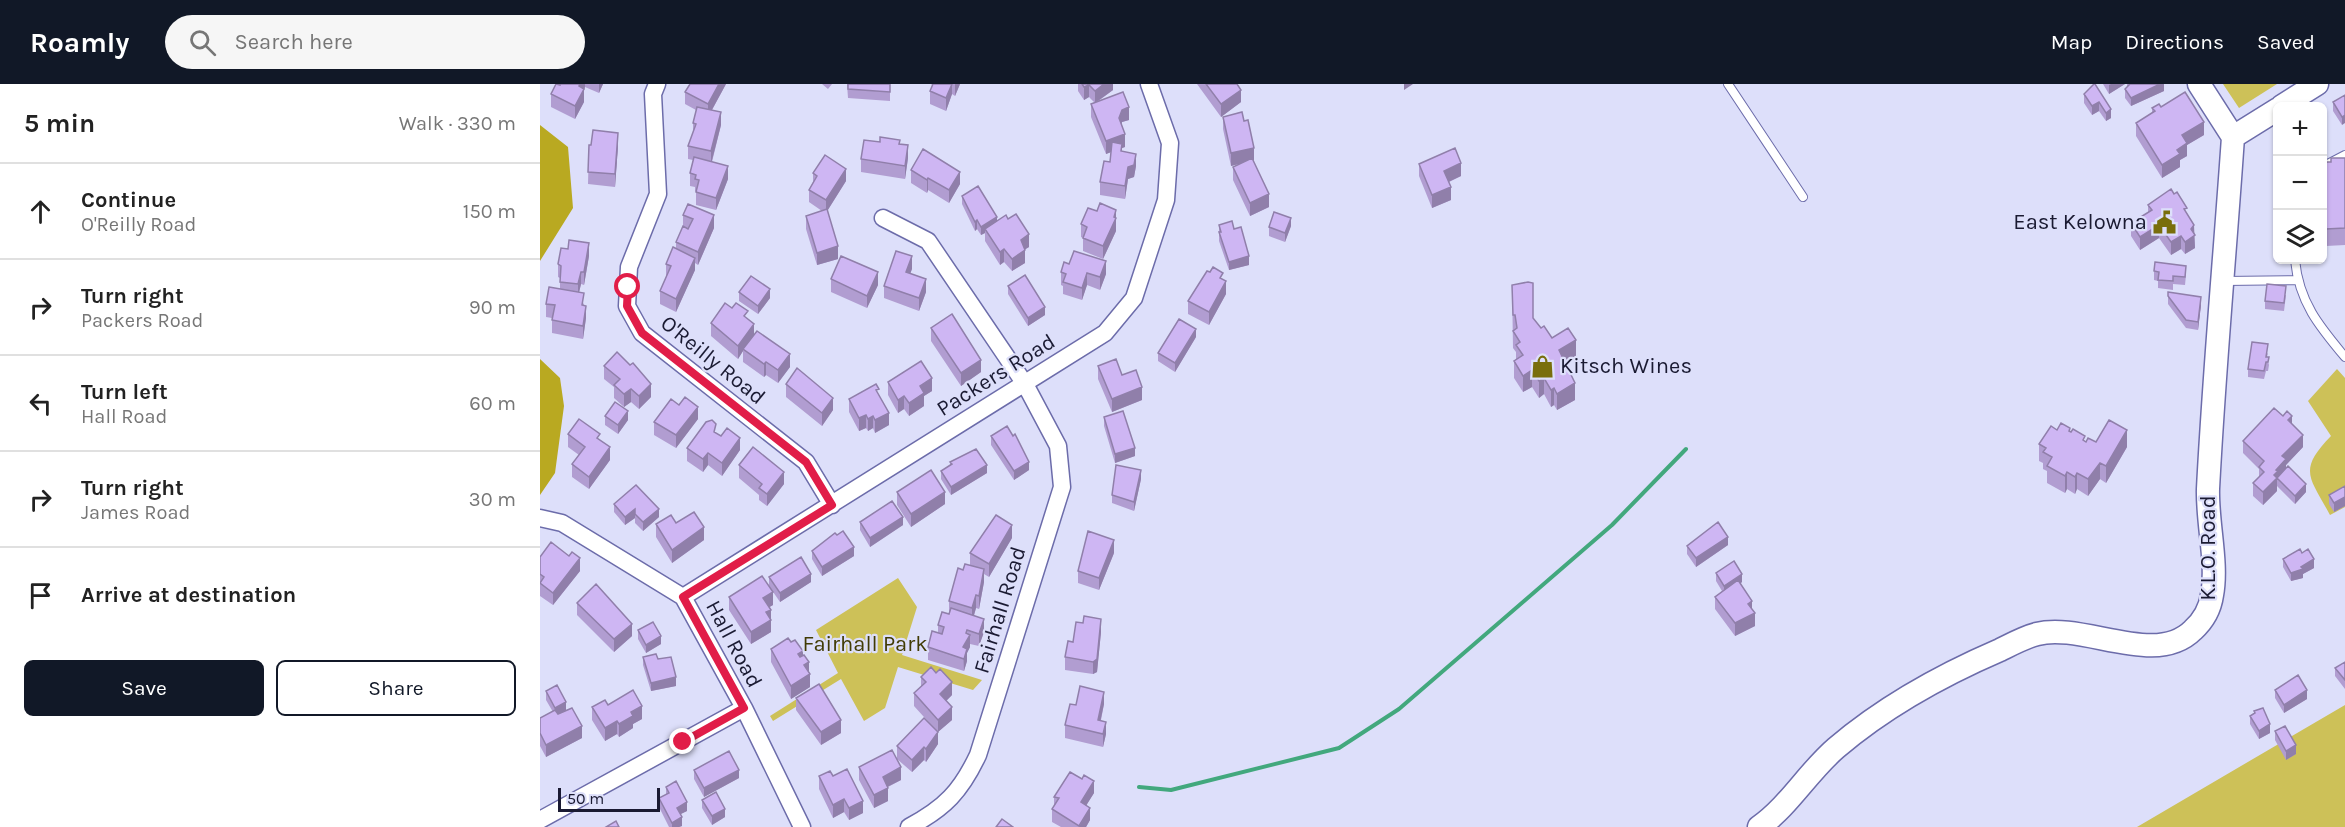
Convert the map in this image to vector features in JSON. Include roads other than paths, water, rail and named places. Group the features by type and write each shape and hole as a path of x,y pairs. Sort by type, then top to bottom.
{"main road":[{"path":"2199,84 2234,137 2273,112"},
{"path":"2288,102 2317,84"},
{"name":"K.L.O. Road","path":"1759,827 1773,817 1835,748 1933,681 1989,654 2039,633 2077,634 2156,645 2176,642 2192,631 2207,614 2213,594 2208,491 2234,137"}],"street":[{"name":"O'Reilly Road","path":"657,84 653,94 658,194 629,267 627,306 642,333 806,462 832,505"},
{"name":"Packers Road","path":"683,597 1105,333 1134,298 1166,200 1170,143 1149,84"},
{"name":"Fairhall Road","path":"883,218 928,241 1025,384 1058,446 1062,487 978,755 965,783 937,812 909,827"},
{"name":"Hall Road","path":"540,518 562,523 683,597 744,708 802,827"},
{"path":"540,820 744,708"}],"lane":[{"path":"1728,84 1803,197"},
{"path":"2327,164 2345,154"},
{"path":"2296,264 2298,280 2311,316 2345,357"},
{"path":"2224,281 2298,280"}],"waterway":[{"path":"1139,787 1171,790 1339,748 1399,709 1612,525 1686,449"}],"place":[{"name":"East Kelowna","path":"2165,222"},
{"name":"Kitsch Wines","path":"1542,366"}],"park label":[{"name":"Fairhall Park","path":"865,644"}]}
